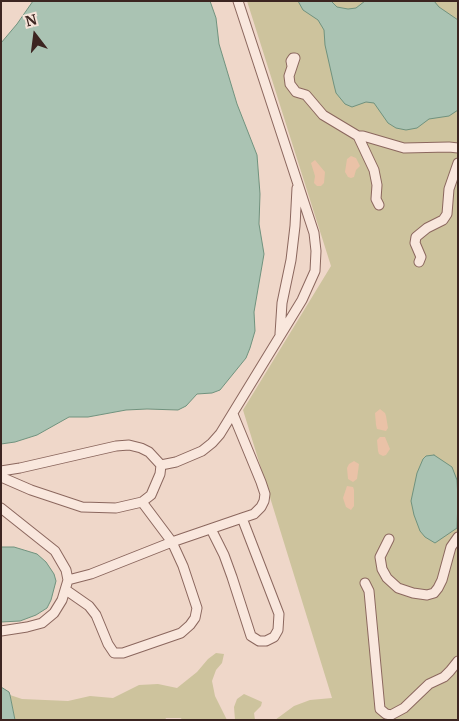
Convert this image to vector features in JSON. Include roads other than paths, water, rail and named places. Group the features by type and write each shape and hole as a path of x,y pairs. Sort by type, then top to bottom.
{"lane":[{"path":"161,465 176,462 202,451 212,443 233,414 302,300 311,283 314,271 316,251 314,233 238,1"},
{"path":"292,66 289,76 290,84 296,92 306,95 323,115 358,136 404,148 458,148"},
{"path":"358,136 374,170 378,186 376,198 378,205"},
{"path":"419,262 421,257 415,244 416,237 427,228 443,220 447,214 450,188 458,163"},
{"path":"280,336 282,303 291,260 295,226 298,183"},
{"path":"68,580 91,574 172,542 254,514 261,508 265,494 253,459 233,414"},
{"path":"1,470 20,468 116,446 129,445 149,452 161,465 160,474 151,495 142,502 116,508 82,507 31,490 1,477"},
{"path":"66,590 89,606 96,615 108,644 114,653 123,653 181,633 190,625 195,618 197,608 183,566 172,542 142,502"},
{"path":"1,508 55,551 66,570 68,580 62,600 54,613 42,622 28,627 1,631"},
{"path":"211,529 230,570 251,636 259,640 266,640 274,637 278,630 279,614 242,518"},
{"path":"389,539 380,557 382,569 387,578 398,588 426,595 434,593 438,588 451,547 458,537"},
{"path":"365,583 369,591 380,709 386,714 391,715 404,708 429,684 444,677 458,661"}]}
